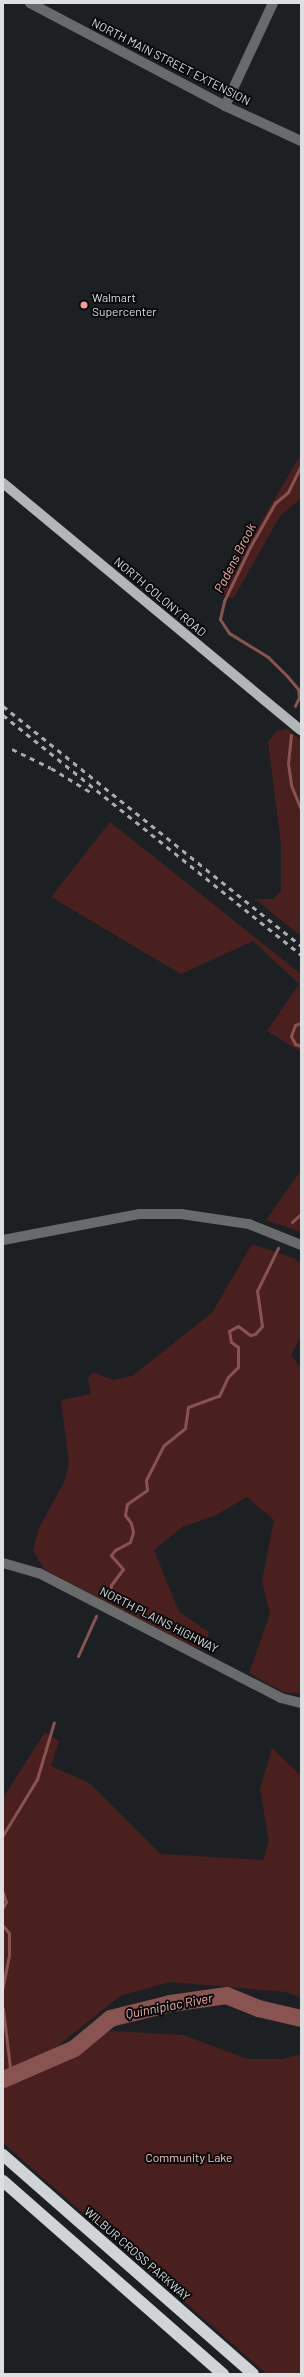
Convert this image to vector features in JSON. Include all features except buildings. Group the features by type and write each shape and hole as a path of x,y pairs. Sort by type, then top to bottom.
{"highway":[{"name":"WILBUR CROSS PARKWAY","path":"3,2155 253,2374"},
{"path":"3,2181 224,2374"}],"main road":[{"name":"NORTH COLONY ROAD","path":"3,482 301,730"}],"street":[{"name":"NORTH MAIN STREET EXTENSION","path":"30,3 225,106 301,141"},
{"path":"225,106 273,3"},
{"path":"3,1240 139,1214 181,1214 249,1224 301,1245"},
{"name":"NORTH PLAINS HIGHWAY","path":"3,1563 39,1573 281,1698 301,1703"}],"green space":[{"path":"301,454 301,498 280,516 233,599 220,592"},
{"path":"287,729 301,740 301,936 255,899 273,899 281,891 281,843 268,742 277,731"},
{"path":"110,822 301,974 301,1052 267,1031 299,984 253,941 181,974 51,897"},
{"path":"301,1170 301,1232 266,1220"},
{"path":"252,1244 294,1258 301,1264 301,1336 291,1355 301,1368 301,1694 284,1692 249,1673 270,1614 262,1581 274,1520 247,1497 216,1515 182,1527 154,1550 179,1612 209,1632 204,1650 190,1646 44,1569 33,1550 39,1528 64,1482 69,1465 61,1400 91,1394 88,1378 93,1372 113,1380 132,1376 212,1313"},
{"name":"Community Lake","path":"45,1732 59,1741 51,1766 89,1783 160,1854 263,1860 269,1841 260,1789 272,1748 301,1776 301,1998 287,1992 170,1982 120,1996 40,2060 48,2059 78,2039 112,2031 183,2035 248,2059 283,2059 301,2054 301,2374 267,2374 3,2143 3,1798"}],"waterway":[{"name":"Padens Brook","path":"295,706 299,697 298,689 288,677 268,657 229,633 220,619 224,601 250,547 275,503 288,492 301,465"},
{"name":"Padens Brook","path":"291,735 288,763 291,785 301,810"},
{"name":"Padens Brook","path":"301,1023 295,1025 291,1036 295,1044 301,1046"},
{"name":"Padens Brook","path":"292,1222 301,1214"},
{"name":"Padens Brook","path":"110,1593 111,1585 123,1569 111,1555 115,1550 130,1542 133,1532 131,1523 125,1515 127,1504 147,1490 146,1480 163,1446 185,1428 188,1407 219,1396 228,1377 238,1367 238,1347 231,1342 229,1331 238,1326 250,1335 255,1334 262,1326 257,1291 278,1248"},
{"name":"Padens Brook","path":"78,1656 96,1616"},
{"name":"Padens Brook","path":"3,1835 37,1779 54,1722"},
{"name":"Padens Brook","path":"3,1893 6,1902 3,1907"},
{"name":"Padens Brook","path":"3,1926 9,1933 9,1955 3,1987"},
{"name":"Quinnipiac River","path":"3,2079 74,2048 110,2018 170,2003 226,1995 258,2008 301,2018"},
{"name":"Padens Brook","path":"3,2009 11,2076"}],"railway":[{"path":"3,706 301,946"},
{"path":"3,715 301,955"},
{"path":"12,749 51,768 92,793"}],"place":[{"name":"Walmart Supercenter","path":"84,305"}]}
